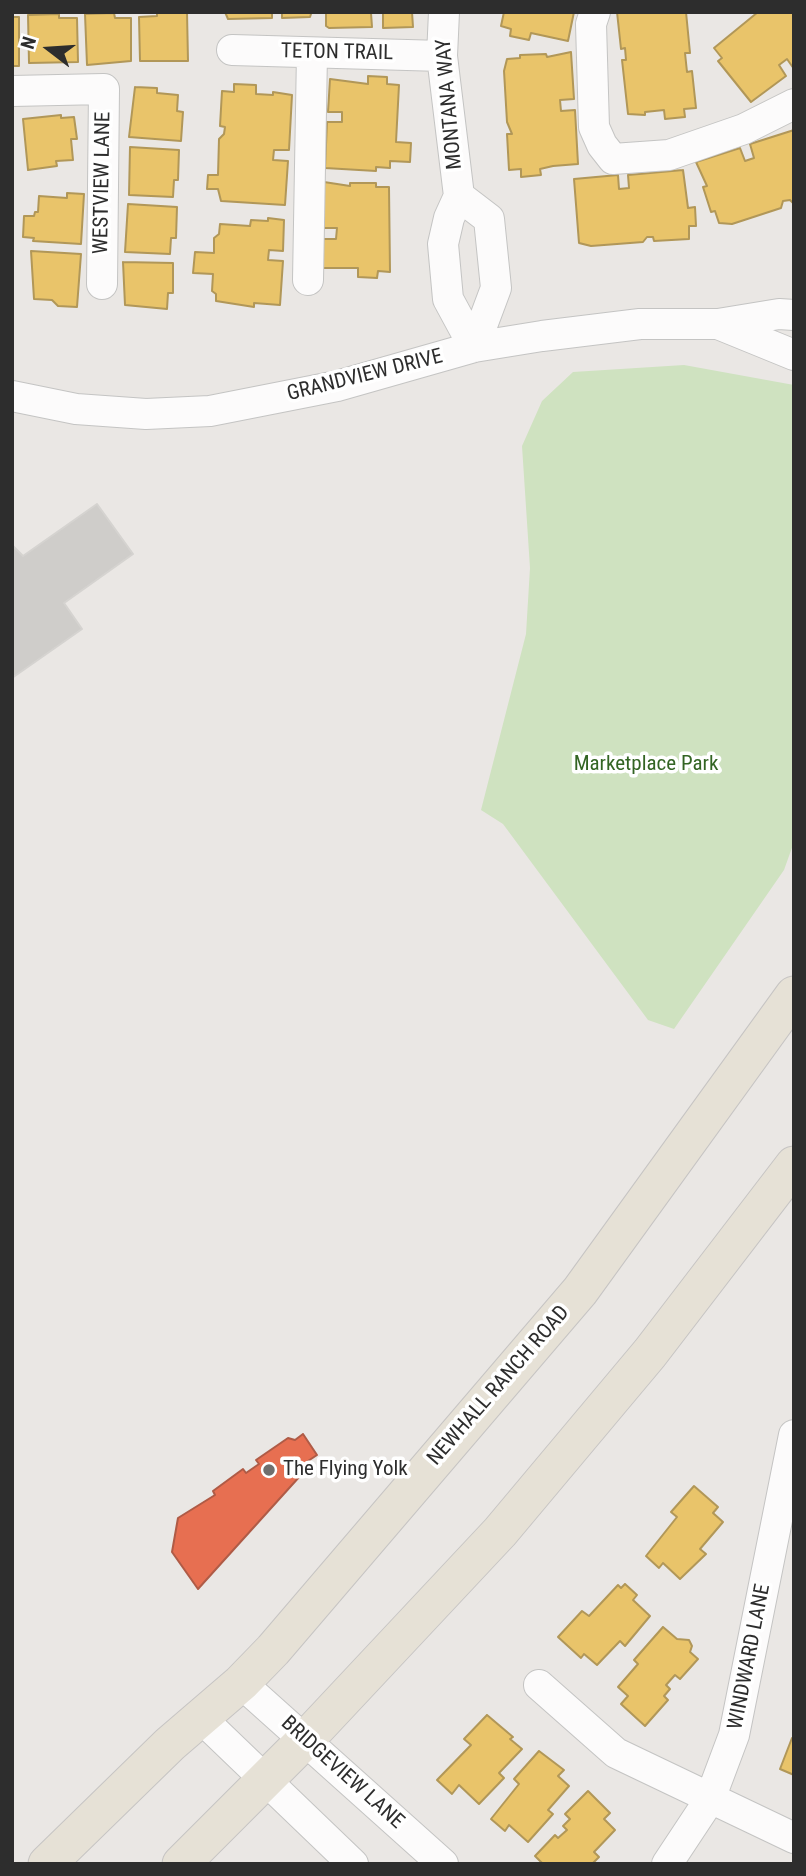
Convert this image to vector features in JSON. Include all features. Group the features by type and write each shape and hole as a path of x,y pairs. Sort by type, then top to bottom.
{"main road":[{"name":"NEWHALL RANCH ROAD","path":"47,1864 170,1744 241,1683 273,1650 580,1291 794,995"},
{"path":"181,1864 306,1739 509,1522 650,1353 794,1165"}],"street":[{"name":"MONTANA WAY","path":"444,12 442,56 459,196 449,218 443,244 448,299 474,347"},
{"path":"595,12 591,24 594,127 602,145 613,159 669,155 744,129 794,104"},
{"name":"TETON TRAIL","path":"232,51 442,56"},
{"path":"309,280 312,53"},
{"name":"WESTVIEW LANE","path":"12,92 104,89 102,284"},
{"name":"MONTANA WAY","path":"459,196 489,219 496,288 474,347"},
{"name":"GRANDVIEW DRIVE","path":"12,396 76,409 146,414 210,411 337,386 474,347 610,327 718,324 779,314 794,315"},
{"name":"GRANDVIEW DRIVE","path":"718,324 794,355"},
{"name":"WINDWARD LANE","path":"667,1864 710,1799 726,1760 742,1702 794,1435"},
{"name":"BRIDGEVIEW LANE","path":"241,1683 443,1864"},
{"path":"539,1685 616,1753 794,1838"},
{"path":"201,1718 353,1864"}],"green space":[{"name":"Marketplace Park","path":"684,365 794,385 794,842 784,870 674,1029 648,1020 503,824 481,810 526,634 530,568 522,446 542,401 573,372"}],"building: Homes":[{"path":"157,12 187,12 188,61 140,61 139,17 157,16"},
{"path":"225,12 272,12 272,18 228,19"},
{"path":"282,12 311,14 310,17 282,18"},
{"path":"326,12 412,12 413,27 383,28 383,13 371,13 372,27 329,28 326,26"},
{"path":"504,12 574,12 568,41 531,33 529,40 510,36 511,29 501,26"},
{"path":"617,12 686,12 690,53 685,53 687,72 692,71 696,108 684,109 685,117 665,119 664,110 645,112 645,115 628,114 622,60 626,60 625,48 621,49"},
{"path":"758,12 794,12 794,69 787,59 779,65 786,76 751,102 718,61 722,58 714,48"},
{"path":"114,13 115,18 131,18 131,61 87,65 85,14"},
{"path":"59,14 59,18 77,18 78,62 29,63 28,15"},
{"path":"12,17 19,17 19,66 12,66"},
{"path":"571,52 574,99 560,100 561,111 575,110 578,164 553,166 540,169 541,175 521,177 521,169 509,170 507,134 512,134 507,122 504,71 507,59 520,58 520,55 546,54 547,57"},
{"path":"368,76 387,77 387,84 399,85 396,142 411,143 410,162 390,161 390,168 376,167 376,171 325,168 327,122 342,122 342,112 328,112 330,79 368,84"},
{"path":"234,84 256,85 256,94 273,95 273,92 292,95 289,150 274,150 273,160 288,161 285,205 221,201 218,189 207,189 208,175 218,175 219,139 224,134 225,127 220,126 222,91 234,92"},
{"path":"135,87 157,88 157,93 178,95 177,111 183,112 181,141 129,137"},
{"path":"61,115 61,118 74,117 77,139 71,139 73,160 56,161 57,166 28,170 23,119"},
{"path":"794,130 794,204 790,200 783,201 781,208 732,224 719,223 715,211 711,212 703,187 707,186 696,162 740,148 745,161 754,158 750,144"},
{"path":"130,147 179,150 178,180 174,180 173,197 129,195"},
{"path":"683,170 688,208 695,207 696,226 689,226 689,239 654,241 653,237 647,237 643,242 591,246 579,243 574,179 618,175 619,189 629,188 628,175"},
{"path":"324,182 350,186 350,183 376,183 376,187 389,187 390,272 378,271 377,278 358,277 358,268 321,268 322,239 336,239 337,228 323,228"},
{"path":"67,193 84,194 81,244 33,241 34,238 23,237 24,216 34,216 35,212 38,212 39,196 67,198"},
{"path":"128,204 177,207 176,238 171,238 170,254 125,252"},
{"path":"268,218 284,220 283,251 269,250 268,260 283,261 280,305 254,303 254,307 216,301 216,294 212,291 213,274 193,273 195,252 214,253 214,238 219,234 220,224 250,226 251,220 268,221"},
{"path":"31,251 81,254 77,307 58,306 52,300 34,299"},
{"path":"123,262 173,263 173,293 168,293 167,309 125,305"},
{"path":"694,1486 718,1507 713,1513 723,1522 700,1549 706,1554 680,1579 663,1563 659,1568 646,1556 677,1517 671,1512"},
{"path":"625,1584 637,1595 633,1600 650,1616 625,1646 620,1641 597,1665 584,1654 581,1658 558,1637 582,1611 589,1616 618,1585 621,1588"},
{"path":"663,1627 677,1639 689,1640 692,1646 690,1652 698,1659 680,1679 675,1675 666,1685 670,1689 664,1696 668,1700 645,1726 621,1704 628,1696 618,1687 638,1664 634,1660"},
{"path":"487,1715 513,1737 510,1739 522,1749 499,1773 504,1778 479,1804 459,1785 452,1794 437,1780 471,1745 464,1739"},
{"path":"792,1738 794,1739 794,1775 780,1769"},
{"path":"539,1751 564,1770 558,1776 569,1786 548,1810 553,1814 528,1842 509,1825 505,1831 491,1819 519,1784 514,1779"},
{"path":"588,1791 610,1813 604,1819 615,1830 594,1852 599,1857 592,1864 543,1864 535,1856 555,1835 558,1838 567,1830 563,1826 570,1819 565,1814"}],"building: Shops":[{"path":"303,1434 317,1455 308,1461 310,1465 198,1589 172,1552 178,1518 215,1495 213,1491 243,1469 246,1473 259,1464 256,1460 288,1438 295,1440"}],"building: Other":[{"path":"97,504 133,554 64,603 82,629 12,678 12,545 23,556"}],"place":[{"name":"The Flying Yolk","path":"269,1470"}]}
